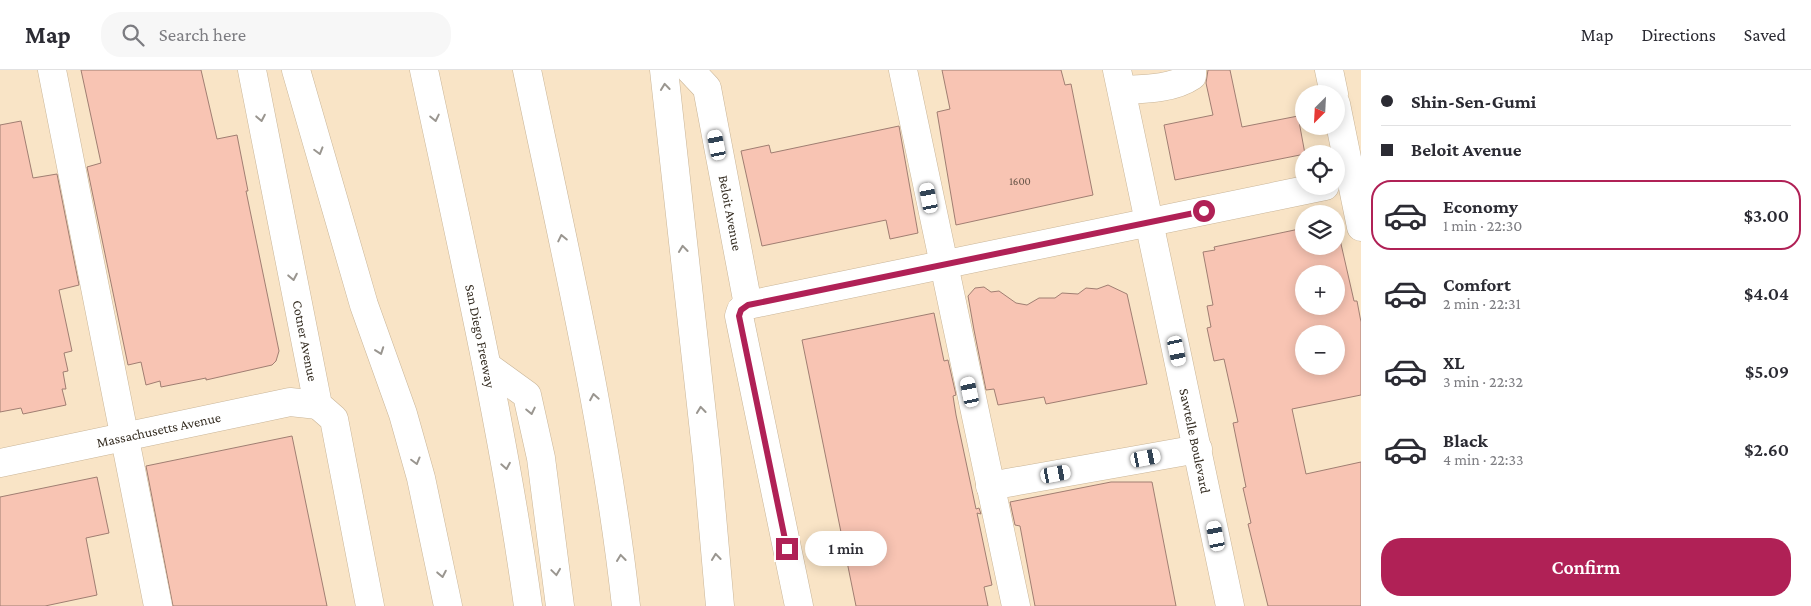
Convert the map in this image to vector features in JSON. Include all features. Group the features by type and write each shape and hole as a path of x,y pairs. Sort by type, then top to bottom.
{"main road":[{"path":"52,70 123,437 158,606"},
{"name":"Cotner Avenue","path":"252,70 318,404"},
{"path":"296,70 364,305 403,414 421,478 448,606"},
{"name":"San Diego Freeway","path":"424,70 487,366 528,606"},
{"path":"527,70 580,324 620,551 626,606"},
{"path":"664,70 706,449 720,606"},
{"name":"Beloit Avenue","path":"690,70 707,88 744,308 739,316 799,606"},
{"path":"903,70 1016,606"},
{"path":"1330,70 1332,85"},
{"path":"1120,80 1153,88 1176,75"},
{"name":"Sawtelle Boulevard","path":"1120,80 1230,606"},
{"path":"1342,135 1361,227"},
{"path":"744,308 1295,192"},
{"path":"487,366 527,395 541,458 560,606"},
{"name":"Massachusetts Avenue","path":"0,463 290,402 318,404"},
{"path":"318,404 334,420 370,606"},
{"path":"990,486 1198,449"}],"building":[{"path":"81,70 201,70 217,139 237,135 248,191 246,191 279,351 276,361 272,365 206,380 206,378 161,387 160,381 146,385 141,362 128,365 87,167 101,163"},
{"path":"942,70 1061,70 1065,85 1071,84 1093,195 956,225 937,112 950,109"},
{"path":"1208,70 1230,70 1242,127 1295,117 1295,135 1302,135 1303,145 1295,145 1295,156 1175,180 1164,125 1213,115 1206,83"},
{"path":"21,121 33,178 57,174 79,285 59,290 72,351 64,353 68,371 63,372 66,389 62,389 66,405 23,414 21,408 0,412 0,125"},
{"path":"899,126 918,233 890,239 886,220 762,246 741,151 769,145 771,153"},
{"path":"1295,230 1295,255 1344,255 1361,322 1361,395 1292,409 1306,474 1361,462 1361,606 1268,606 1248,524 1251,523 1243,488 1246,487 1233,423 1238,422 1224,359 1214,361 1207,328 1211,327 1207,306 1213,305 1203,252 1215,250 1214,247"},
{"path":"1108,285 1127,294 1147,384 1046,404 1044,397 998,405 994,389 986,390 974,330 968,296 975,288 984,287 991,292 999,291 1016,303 1027,305 1039,298 1055,298 1062,293 1078,294 1086,288 1097,289"},
{"path":"934,313 944,361 948,360 956,395 953,396 956,415 976,509 979,508 981,514 977,513 992,585 984,587 988,606 856,606 802,340"},
{"path":"292,436 327,606 173,606 146,466"},
{"path":"97,477 109,533 86,538 97,595 45,606 0,606 0,497"},
{"path":"1111,482 1152,482 1176,606 1035,606 1020,526 1015,525 1010,502"}],"route":[{"path":"787,549 739,316 741,310 748,305 1204,211"}]}
